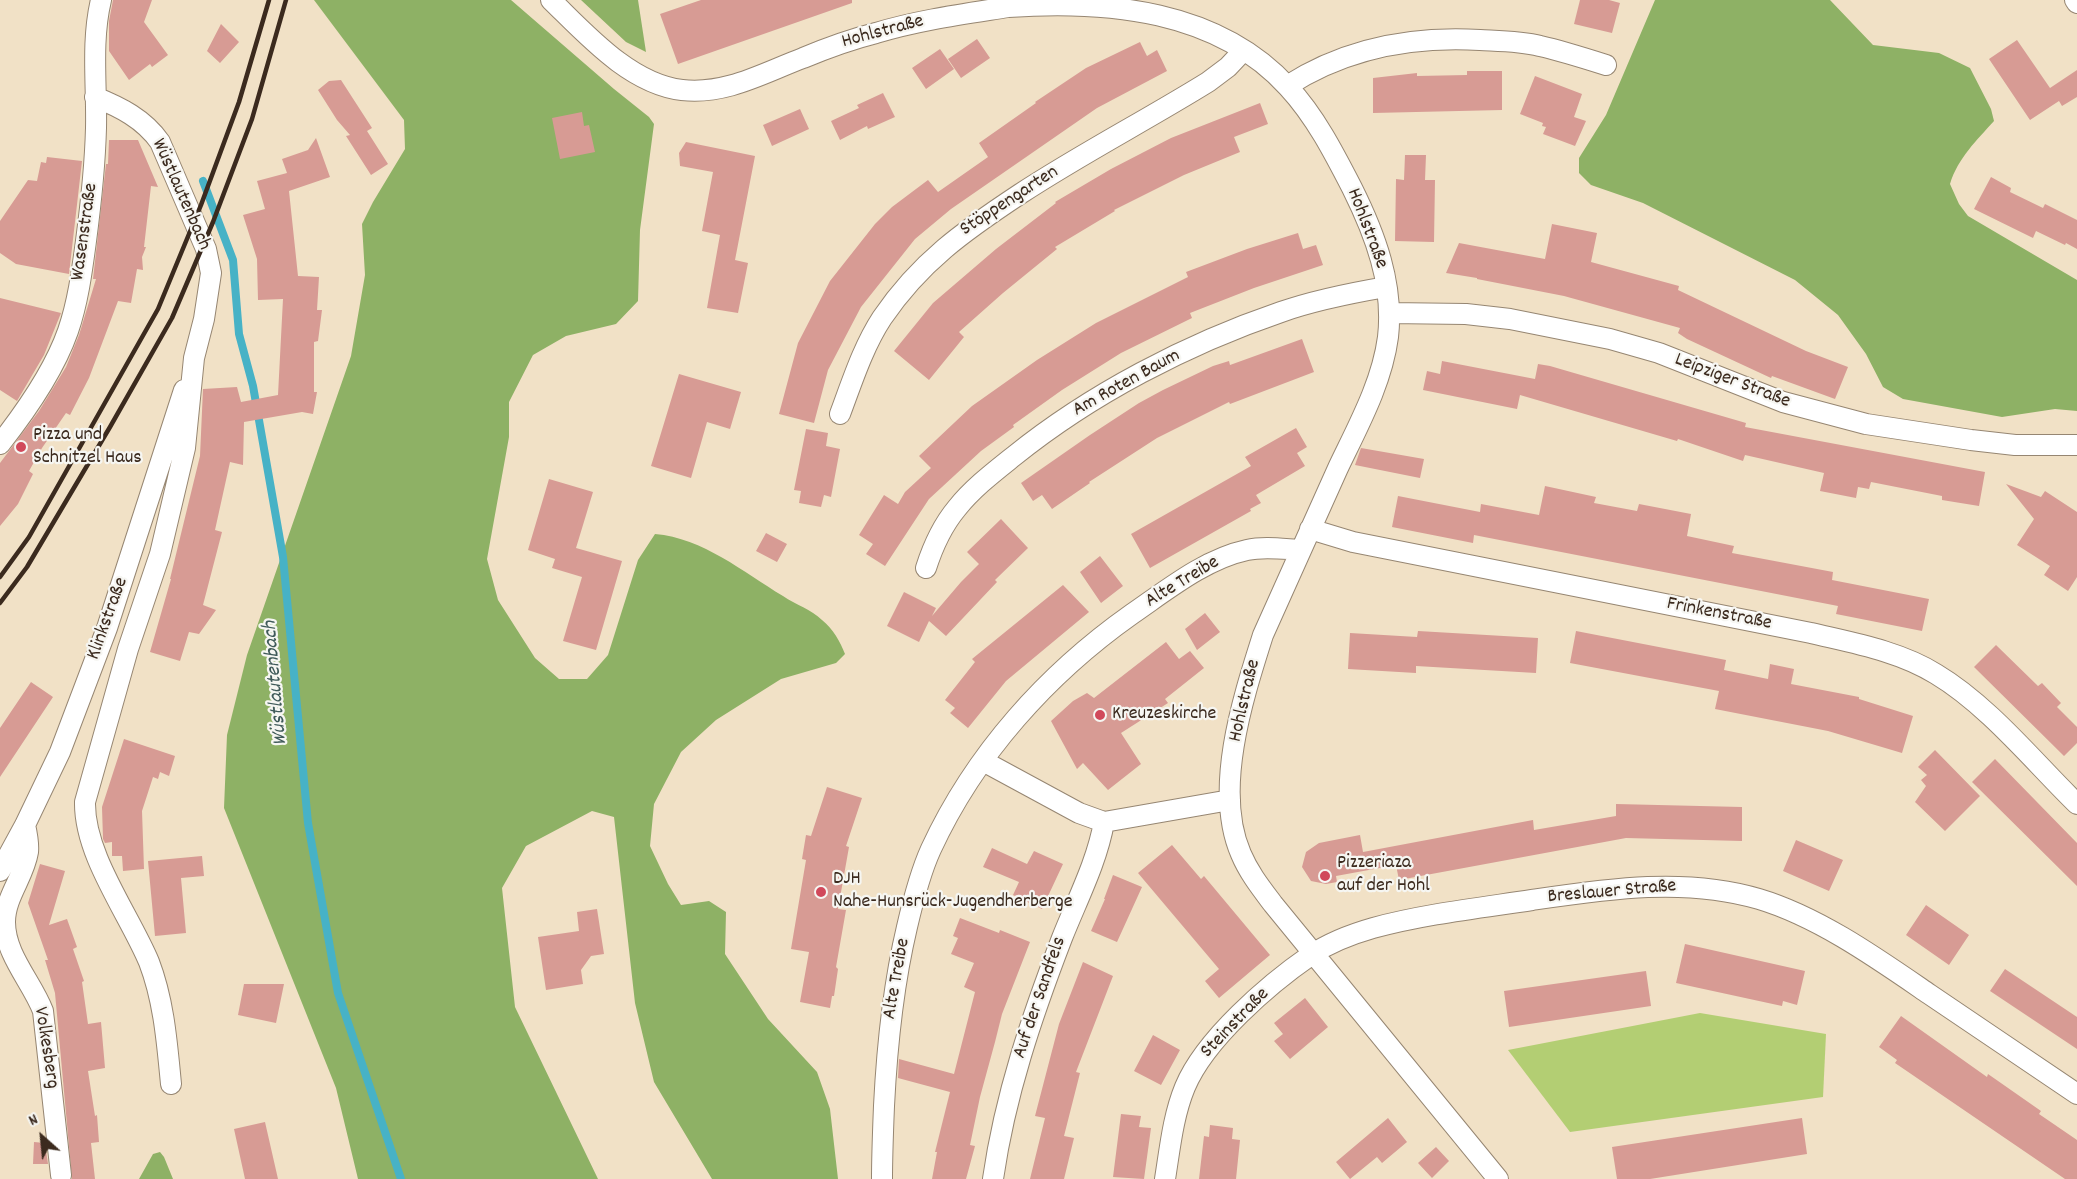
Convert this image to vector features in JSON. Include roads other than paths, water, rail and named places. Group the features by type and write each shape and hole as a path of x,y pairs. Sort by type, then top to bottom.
{"street":[{"name":"Wasenstraße","path":"0,444 38,390 55,361 75,308 93,190 95,32 101,0"},
{"name":"Hohlstraße","path":"551,0 600,47 635,73 660,85 679,90 708,91 732,87 826,49 876,33 922,22 1013,6 1068,2 1131,6 1166,14 1211,30 1244,50 1287,86 1322,133 1359,203 1380,254 1389,313 1388,338 1382,367 1366,406 1263,635 1250,674 1239,720 1232,765 1230,800 1236,837 1240,853 1251,873 1273,904 1498,1179"},
{"path":"1287,86 1308,72 1337,60 1374,48 1429,39 1506,41 1539,45 1606,65"},
{"name":"Stöppengarten","path":"840,414 858,366 881,320 924,266 954,239 1041,180 1208,82 1228,67 1244,50"},
{"name":"Wüstlautenbach","path":"95,97 130,113 154,135 182,189 207,249 211,273 204,319 194,358 185,448 160,554 128,649 85,802 85,816 100,862 140,941 155,980 166,1038 171,1084"},
{"name":"Am Roten Baum","path":"926,568 940,531 957,507 987,477 1022,449 1091,401 1180,355 1280,312 1335,296 1386,286"},
{"name":"Leipziger Straße","path":"1389,313 1466,314 1510,319 1600,337 1659,354 1783,402 1866,424 2016,445 2077,445"},
{"name":"Klinkstraße","path":"0,871 60,752 107,628 194,358"},
{"name":"Frinkenstraße","path":"1310,529 1353,542 1811,633 1869,647 1909,661 1935,673 1987,713 2077,804"},
{"name":"Alte Treibe","path":"882,1179 890,1013 899,958 913,903 931,850 956,802 983,761 1036,695 1119,623 1173,586 1216,561 1246,550 1272,548 1301,550"},
{"path":"983,761 1079,813 1104,822 1230,800"},
{"name":"Auf der Sandfels","path":"993,1179 1021,1052 1096,852 1104,822"},
{"name":"Volkesberg","path":"25,825 28,852 7,906 6,933 17,964 43,1011 61,1175"},
{"name":"Breslauer Straße","path":"1313,954 1344,938 1371,928 1446,913 1582,893 1648,887 1688,886 1730,891 1785,909 1835,934 1896,971 2077,1094"},
{"name":"Steinstraße","path":"1165,1179 1178,1109 1186,1084 1200,1060 1217,1038 1245,1010 1313,954"}],"waterway":[{"name":"Wüstlautenbach","path":"203,181 233,260 239,334 253,386 283,557 308,823 338,993 401,1179"}],"railway":[{"path":"0,577 29,537 158,309 201,205 239,102 269,0"},
{"path":"0,603 27,567 172,318 213,222 252,119 286,0"}],"place":[{"name":"Pizza und Schnitzel Haus","path":"21,447"},
{"name":"Kreuzeskirche","path":"1100,715"},
{"name":"Pizzeriaza auf der Hohl","path":"1325,876"},
{"name":"DJH Nahe-Hunsrück-Jugendherberge","path":"821,892"}]}
